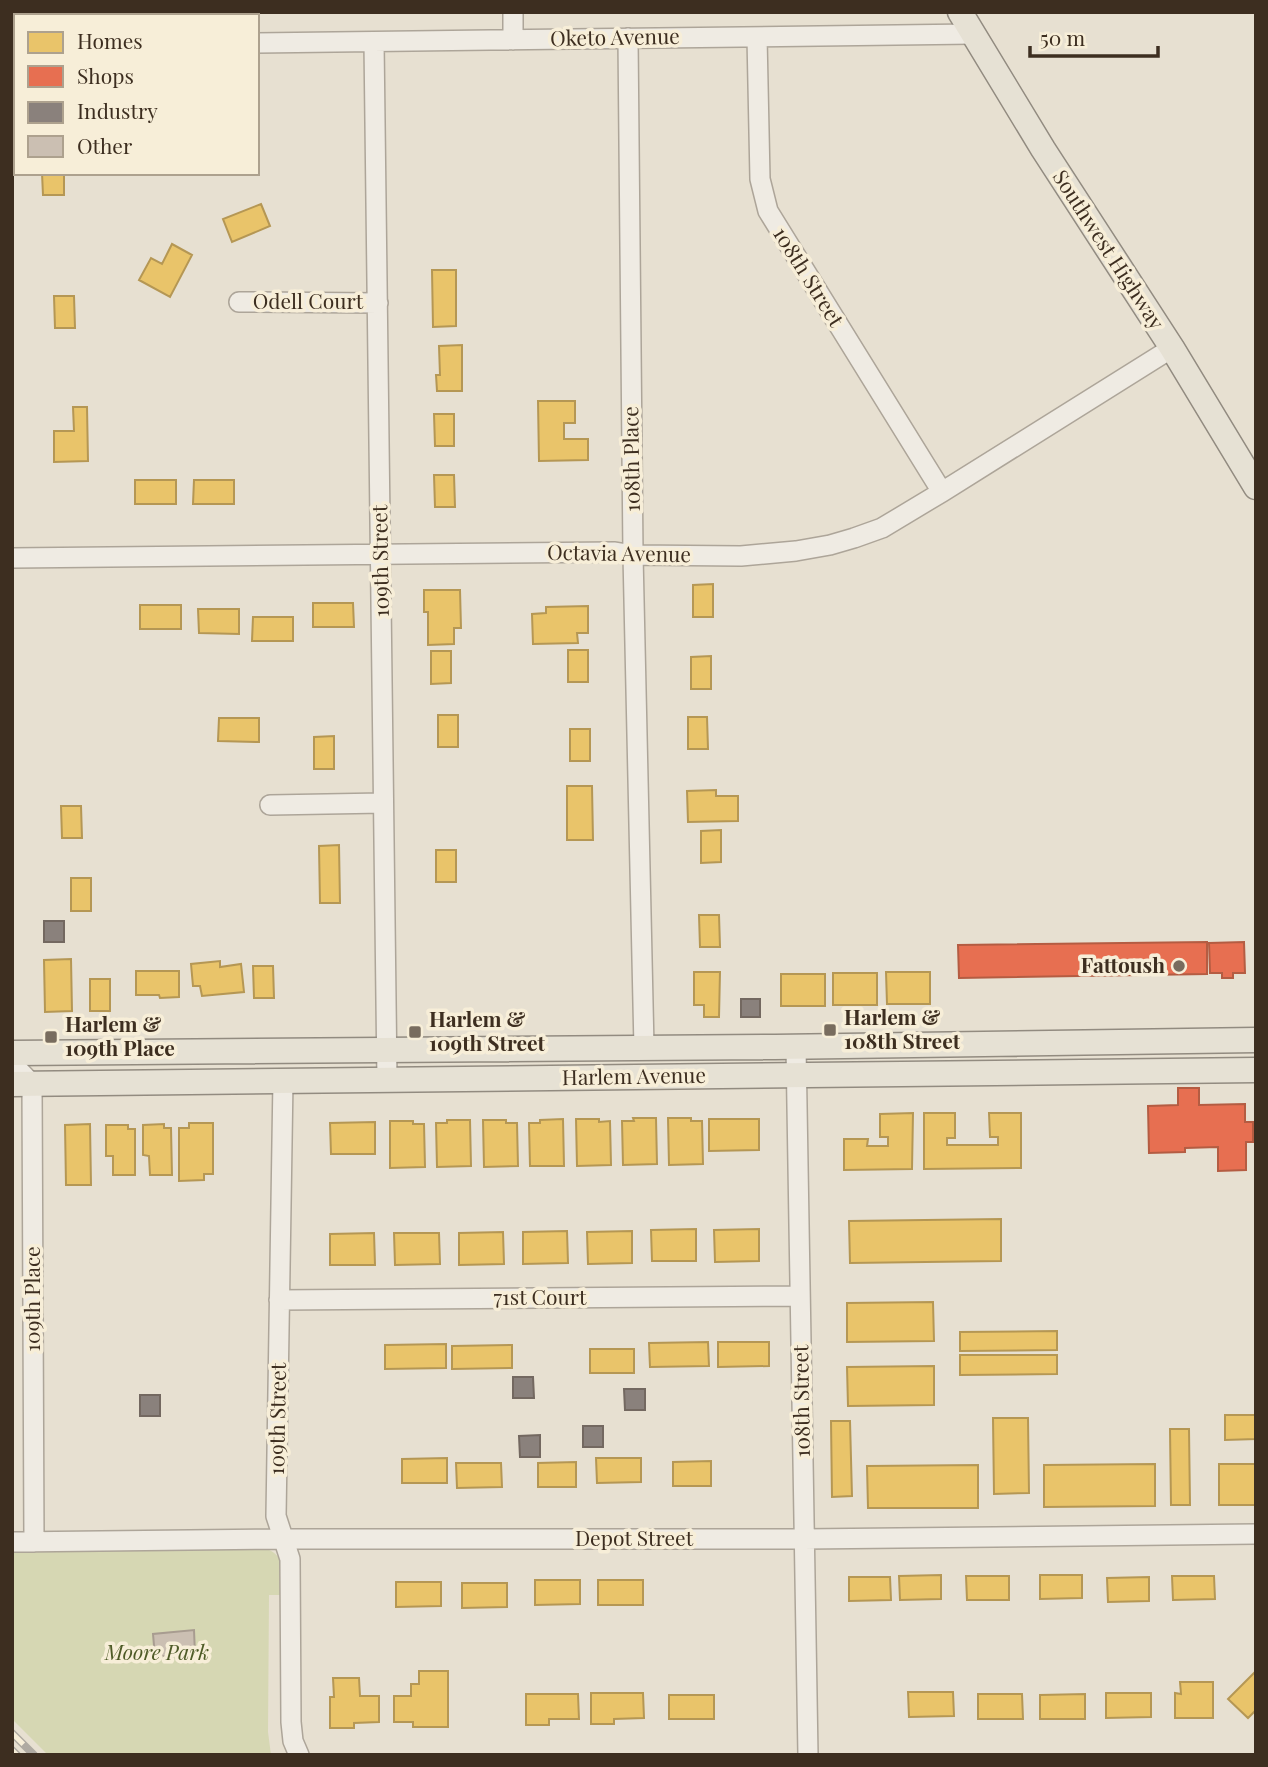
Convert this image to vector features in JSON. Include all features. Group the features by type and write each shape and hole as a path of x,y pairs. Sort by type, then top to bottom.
{"main road":[{"name":"Southwest Highway","path":"967,23 1043,149 1172,348 1256,487"},
{"name":"Harlem Avenue","path":"12,1053 796,1047 1256,1040"},
{"name":"Harlem Avenue","path":"22,1084 1256,1070"}],"street":[{"path":"513,12 513,40"},
{"name":"Oketo Avenue","path":"259,43 757,37 967,23"},
{"name":"108th Street","path":"757,37 760,178 768,211 942,492"},
{"name":"108th Place","path":"628,38 633,555 644,1048"},
{"name":"109th Street","path":"374,42 387,1080"},
{"name":"Odell Court","path":"239,302 377,303"},
{"name":"Octavia Avenue","path":"12,558 615,552 633,555 741,556 830,545 882,528 1172,348"},
{"path":"270,806 383,803"},
{"name":"108th Street","path":"796,1047 808,1755"},
{"path":"12,1063 22,1084"},
{"name":"109th Street","path":"283,1080 276,1516 290,1559 291,1722 293,1741 299,1755"},
{"name":"109th Place","path":"22,1084 34,1542"},
{"name":"71st Court","path":"279,1300 800,1296"},
{"name":"Depot Street","path":"12,1542 1256,1534"}],"green space":[{"name":"Moore Park","path":"263,1548 277,1555 283,1573 282,1595 269,1595 268,1732 271,1755 48,1755 12,1719 12,1552"}],"building: Homes":[{"path":"42,175 64,175 64,195 43,195"},
{"path":"261,204 270,226 232,242 223,219"},
{"path":"172,244 192,255 170,297 139,280 151,258 162,264"},
{"path":"432,270 456,270 456,326 433,327"},
{"path":"54,296 74,296 75,328 55,328"},
{"path":"462,345 462,391 437,391 436,375 440,375 439,346"},
{"path":"538,401 575,401 575,423 564,423 564,439 588,439 588,460 539,461"},
{"path":"73,407 87,407 88,461 54,462 54,431 74,431"},
{"path":"434,414 454,414 454,446 435,446"},
{"path":"434,475 454,475 455,507 435,507"},
{"path":"135,480 176,480 176,504 135,504"},
{"path":"194,480 234,480 234,504 193,504"},
{"path":"713,584 713,617 693,617 693,585"},
{"path":"424,590 460,590 461,628 454,628 454,644 428,645 428,612 424,612"},
{"path":"313,603 353,603 354,627 313,627"},
{"path":"140,605 181,605 181,629 140,629"},
{"path":"588,606 588,633 577,633 578,643 533,644 532,614 546,613 546,607"},
{"path":"198,609 239,609 239,634 199,633"},
{"path":"253,617 293,617 293,641 252,641"},
{"path":"568,650 588,650 588,682 568,682"},
{"path":"431,651 451,651 451,683 431,684"},
{"path":"711,656 711,689 691,689 691,657"},
{"path":"438,715 458,715 458,747 438,747"},
{"path":"688,717 707,717 708,749 688,749"},
{"path":"219,718 259,718 259,742 218,741"},
{"path":"570,729 590,729 590,761 570,761"},
{"path":"334,736 334,769 314,769 314,737"},
{"path":"567,786 592,786 593,840 567,840"},
{"path":"716,790 716,796 738,796 738,821 688,822 687,791"},
{"path":"61,806 81,806 82,838 62,838"},
{"path":"721,830 721,862 701,863 701,831"},
{"path":"339,845 340,903 320,903 319,846"},
{"path":"436,850 456,850 456,882 436,882"},
{"path":"71,878 91,878 91,911 71,911"},
{"path":"699,915 719,915 720,947 700,947"},
{"path":"71,959 72,1011 45,1012 44,960"},
{"path":"220,961 220,967 241,964 244,992 202,996 200,986 193,986 191,964"},
{"path":"253,966 273,966 274,998 254,998"},
{"path":"136,971 179,971 179,997 136,995"},
{"path":"694,972 720,972 719,1017 704,1017 704,1005 694,1005"},
{"path":"886,972 930,972 930,1004 887,1004"},
{"path":"833,973 877,973 877,1005 833,1005"},
{"path":"781,974 825,974 825,1006 781,1006"},
{"path":"90,979 110,979 110,1011 90,1011"},
{"path":"913,1113 912,1169 844,1170 844,1139 868,1139 867,1146 888,1146 888,1137 880,1137 880,1114"},
{"path":"924,1113 955,1113 955,1138 947,1138 947,1145 998,1145 998,1137 990,1137 989,1113 1021,1113 1021,1168 924,1169"},
{"path":"633,1118 656,1118 657,1164 623,1165 622,1121 634,1121"},
{"path":"668,1118 702,1121 703,1164 669,1165"},
{"path":"563,1119 564,1166 530,1166 529,1123"},
{"path":"576,1119 610,1121 611,1165 577,1166"},
{"path":"709,1119 759,1119 759,1150 709,1151"},
{"path":"447,1120 470,1120 471,1166 437,1167 436,1123 447,1123"},
{"path":"483,1120 517,1123 518,1166 484,1167"},
{"path":"390,1121 424,1124 425,1167 390,1168"},
{"path":"375,1122 375,1154 331,1154 330,1123"},
{"path":"189,1123 213,1123 213,1174 204,1174 204,1180 179,1181 179,1128 189,1128"},
{"path":"90,1124 91,1185 66,1185 65,1125"},
{"path":"164,1124 164,1128 171,1128 172,1175 150,1175 149,1156 143,1155 143,1125"},
{"path":"106,1125 128,1125 128,1129 135,1129 135,1175 113,1175 113,1156 106,1156"},
{"path":"1001,1219 1001,1261 850,1263 849,1221"},
{"path":"696,1229 696,1261 652,1261 651,1230"},
{"path":"759,1229 759,1261 715,1262 714,1230"},
{"path":"567,1231 568,1263 523,1264 523,1232"},
{"path":"632,1231 632,1263 588,1264 587,1232"},
{"path":"503,1232 504,1264 459,1265 459,1233"},
{"path":"374,1233 375,1265 330,1265 330,1234"},
{"path":"394,1233 439,1233 440,1264 395,1265"},
{"path":"933,1302 934,1341 847,1342 847,1303"},
{"path":"1057,1331 1057,1350 960,1351 960,1332"},
{"path":"708,1342 709,1366 650,1367 649,1343"},
{"path":"718,1342 769,1342 769,1366 718,1367"},
{"path":"446,1344 446,1368 385,1369 385,1345"},
{"path":"512,1345 512,1368 452,1369 452,1346"},
{"path":"590,1349 634,1349 634,1373 590,1373"},
{"path":"960,1355 1057,1355 1057,1374 960,1375"},
{"path":"934,1366 934,1405 848,1406 847,1367"},
{"path":"1225,1415 1256,1415 1256,1439 1225,1440"},
{"path":"993,1418 1028,1418 1029,1493 994,1494"},
{"path":"831,1421 850,1421 852,1496 832,1497"},
{"path":"1170,1429 1189,1429 1190,1505 1171,1505"},
{"path":"447,1458 447,1483 402,1483 402,1459"},
{"path":"596,1458 641,1458 641,1482 597,1483"},
{"path":"711,1461 711,1486 673,1486 673,1462"},
{"path":"576,1462 576,1487 538,1487 538,1463"},
{"path":"456,1463 501,1463 502,1487 457,1488"},
{"path":"1155,1464 1155,1506 1044,1507 1044,1465"},
{"path":"1219,1464 1256,1464 1256,1505 1219,1505"},
{"path":"978,1465 978,1508 868,1508 867,1466"},
{"path":"941,1575 941,1599 900,1600 899,1576"},
{"path":"1040,1575 1082,1575 1082,1598 1040,1599"},
{"path":"966,1576 1009,1576 1009,1600 967,1600"},
{"path":"1172,1576 1214,1576 1215,1599 1173,1600"},
{"path":"849,1577 890,1577 891,1600 849,1601"},
{"path":"1149,1577 1149,1601 1108,1602 1107,1578"},
{"path":"535,1580 580,1580 580,1604 535,1605"},
{"path":"598,1580 643,1580 643,1605 598,1605"},
{"path":"396,1582 441,1582 441,1606 396,1607"},
{"path":"462,1583 507,1583 507,1607 462,1608"},
{"path":"419,1671 448,1671 448,1727 413,1727 413,1722 394,1722 394,1696 411,1696 411,1684 419,1684"},
{"path":"1256,1671 1256,1710 1248,1718 1228,1699"},
{"path":"333,1678 359,1678 360,1696 379,1696 379,1722 354,1723 354,1728 330,1728 330,1697 334,1697"},
{"path":"1180,1682 1213,1682 1213,1718 1175,1718 1175,1693 1181,1694"},
{"path":"908,1692 953,1692 954,1716 909,1717"},
{"path":"591,1693 643,1693 644,1718 614,1719 614,1724 591,1724"},
{"path":"1106,1693 1151,1693 1151,1717 1106,1718"},
{"path":"526,1694 578,1694 579,1719 549,1719 549,1725 526,1725"},
{"path":"978,1694 1022,1694 1023,1719 978,1719"},
{"path":"1085,1694 1085,1719 1040,1719 1040,1695"},
{"path":"669,1695 714,1695 714,1719 669,1719"}],"building: Shops":[{"path":"1207,942 1207,974 959,978 958,945"},
{"path":"1244,942 1245,973 1233,973 1233,978 1222,978 1222,973 1210,973 1209,943"},
{"path":"1178,1088 1199,1088 1199,1105 1245,1104 1245,1122 1253,1122 1253,1142 1246,1142 1246,1170 1218,1171 1218,1147 1185,1148 1185,1152 1149,1153 1148,1106 1178,1105"}],"building: Industry":[{"path":"44,921 64,921 64,942 44,942"},
{"path":"741,999 760,999 760,1017 741,1017"},
{"path":"513,1377 533,1377 534,1398 513,1398"},
{"path":"624,1389 645,1389 645,1410 625,1410"},
{"path":"140,1395 160,1395 160,1416 140,1416"},
{"path":"583,1426 603,1426 603,1447 583,1447"},
{"path":"540,1435 540,1457 520,1457 519,1436"}],"building: Other":[{"path":"194,1630 195,1654 155,1657 153,1634"}],"railway":[{"path":"12,1733 34,1755"},
{"path":"12,1750 17,1755"}],"place":[{"name":"Fattoush","path":"1179,966"},
{"name":"Harlem & 108th Street","path":"830,1030"},
{"name":"Harlem & 109th Street","path":"415,1032"},
{"name":"Harlem & 109th Place","path":"51,1037"}]}
